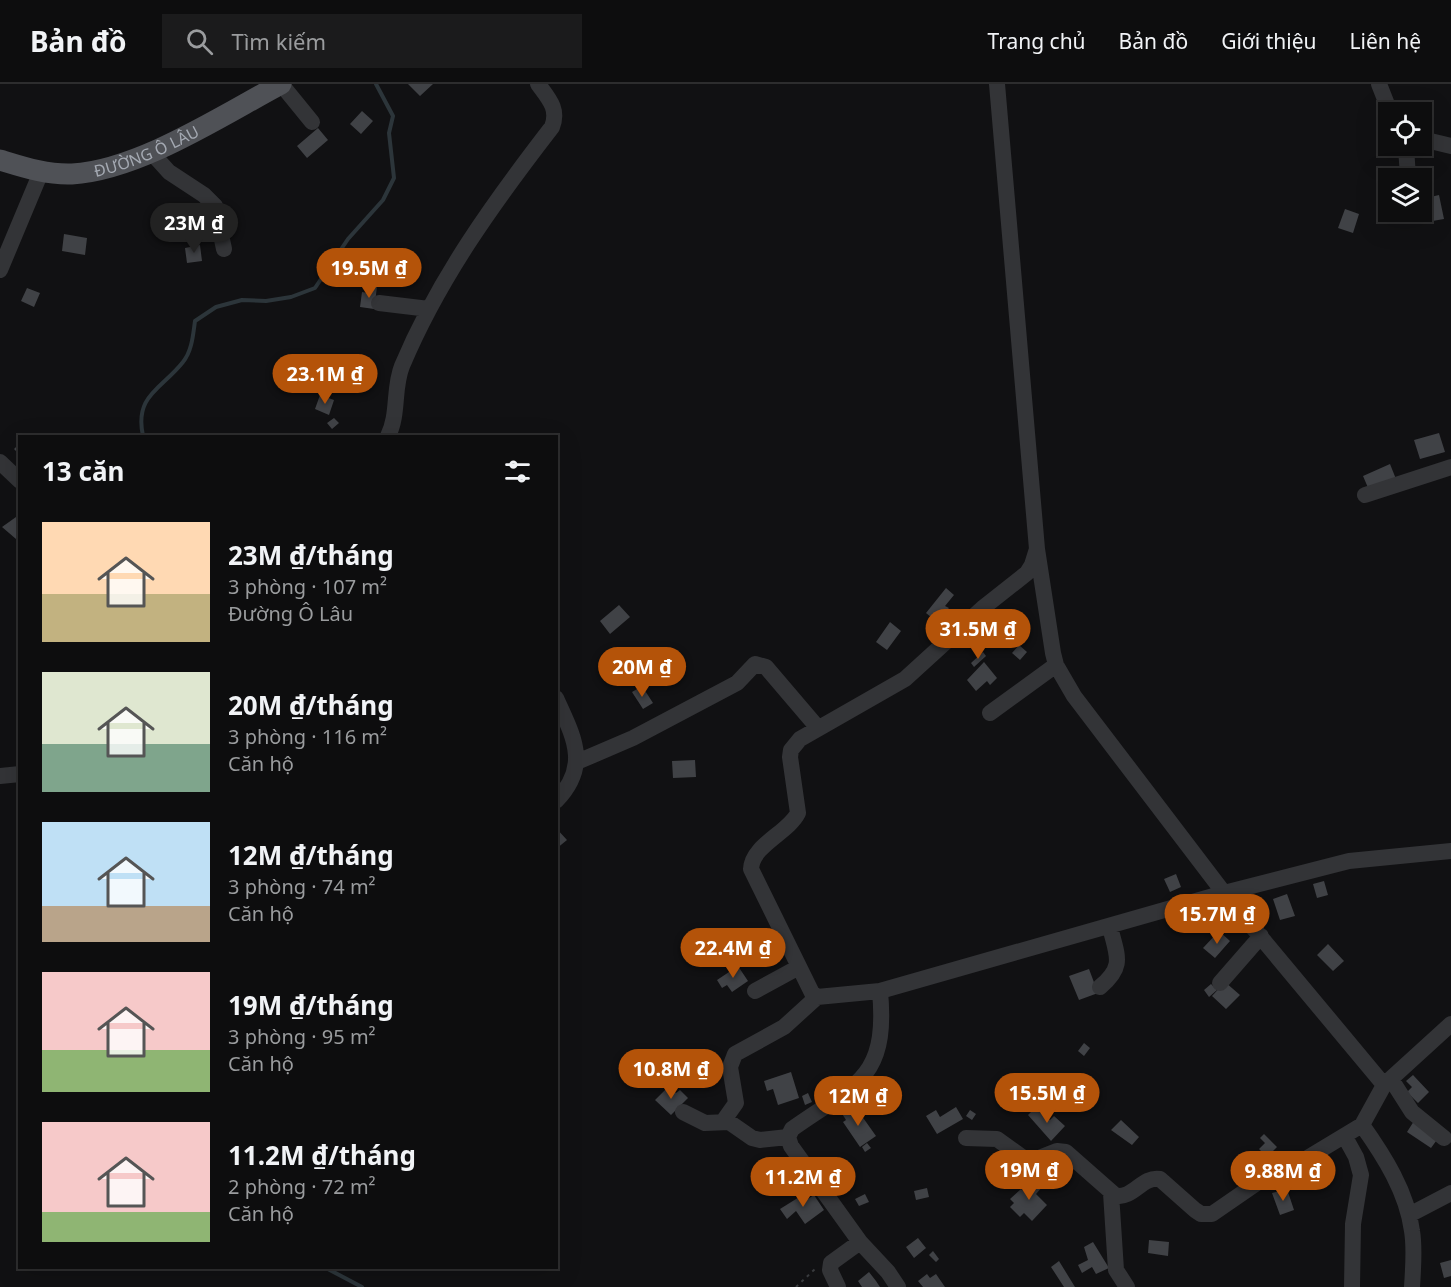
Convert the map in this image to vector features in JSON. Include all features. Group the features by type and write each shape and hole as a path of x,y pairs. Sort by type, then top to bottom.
{"main road":[{"name":"ĐƯỜNG Ô LÂU","path":"0,160 41,172 70,174 103,170 150,151 281,84"}],"street":[{"path":"281,84 312,122"},
{"path":"388,435 394,422 401,367 429,309 488,212 552,127 556,112 538,84"},
{"path":"997,84 1037,549 1056,665 1074,696 1224,893 1412,1112 1444,1138"},
{"path":"1379,84 1386,102"},
{"path":"1432,141 1451,146"},
{"path":"150,151 169,172 204,195 215,206 224,249"},
{"path":"0,270 41,172"},
{"path":"379,303 429,309"},
{"path":"0,462 18,479"},
{"path":"1365,495 1451,467"},
{"path":"817,997 812,993 799,967 751,864 757,854 791,824 798,813 791,750 800,738 905,679 984,607 1027,573 1037,549"},
{"path":"577,762 633,738 737,683 755,664 766,667 818,728"},
{"path":"990,713 1056,665"},
{"path":"558,703 574,740 577,762 571,783 558,799"},
{"path":"0,776 18,774"},
{"path":"724,1120 736,1103 730,1067 735,1054 784,1027 817,997 880,990 1224,893 1349,861 1451,851"},
{"path":"1100,987 1113,977 1118,966 1110,927"},
{"path":"1220,983 1261,936"},
{"path":"755,991 799,967"},
{"path":"880,990 881,1036 878,1052 870,1068 859,1081 792,1129 788,1137 791,1146 860,1242 888,1272 898,1287"},
{"path":"966,1138 998,1139 1029,1162 1057,1151 1066,1152 1111,1193 1121,1197 1149,1179 1160,1179 1195,1210 1202,1214 1212,1214 1269,1174 1304,1160 1346,1137 1362,1125 1388,1082 1451,1024"},
{"path":"682,1112 705,1123 724,1120 760,1140 788,1137"},
{"path":"1362,1125 1386,1161 1409,1215 1413,1233 1412,1287"},
{"path":"1346,1137 1356,1157 1361,1175 1353,1224 1352,1287"},
{"path":"1111,1193 1119,1284"},
{"path":"1409,1215 1451,1193"},
{"path":"838,1287 830,1270 831,1263 860,1242"}],"building":[{"path":"408,84 433,84 420,96"},
{"path":"362,111 373,121 361,134 350,124"},
{"path":"318,128 328,140 307,158 297,146"},
{"path":"1439,195 1444,219 1432,221 1432,197"},
{"path":"1345,209 1359,214 1353,233 1338,228"},
{"path":"203,228 205,241 192,243 190,231"},
{"path":"64,234 87,238 85,255 62,251"},
{"path":"200,245 202,261 187,263 185,248"},
{"path":"369,287 377,287 374,309 360,307 362,292 368,293"},
{"path":"27,288 40,293 34,307 21,301"},
{"path":"320,395 334,400 329,415 315,409"},
{"path":"334,418 339,423 332,429 327,423"},
{"path":"1439,433 1445,452 1420,459 1414,440"},
{"path":"1390,464 1396,479 1369,490 1363,476"},
{"path":"16,517 18,518 18,536 16,539 2,527"},
{"path":"946,588 954,595 945,606 949,608 937,622 926,613"},
{"path":"619,605 630,617 610,634 600,621"},
{"path":"890,622 901,631 887,650 876,642"},
{"path":"1019,645 1027,652 1020,660 1012,653"},
{"path":"983,652 986,656 974,667 971,663"},
{"path":"984,662 997,678 990,685 987,681 976,691 967,680"},
{"path":"642,686 653,703 643,709 632,692"},
{"path":"695,760 696,777 673,778 672,761"},
{"path":"558,830 567,840 558,847"},
{"path":"1176,874 1181,887 1170,892 1164,879"},
{"path":"1324,881 1328,895 1317,898 1313,884"},
{"path":"1287,894 1295,916 1280,920 1273,899"},
{"path":"1219,931 1230,941 1215,958 1203,948"},
{"path":"1328,944 1344,961 1333,971 1317,955"},
{"path":"738,966 748,981 732,992 727,985 722,988 717,980"},
{"path":"1089,969 1098,993 1079,1000 1069,976"},
{"path":"1225,982 1240,995 1226,1009 1212,996"},
{"path":"1211,984 1217,990 1209,997 1204,990"},
{"path":"1084,1043 1090,1048 1084,1056 1078,1051"},
{"path":"791,1072 799,1098 778,1105 773,1089 767,1091 764,1081"},
{"path":"1413,1075 1429,1092 1418,1103 1407,1092 1412,1087 1406,1081"},
{"path":"669,1086 676,1093 680,1090 688,1098 671,1115 655,1100"},
{"path":"808,1093 812,1102 805,1105 802,1096"},
{"path":"850,1106 855,1114 859,1112 876,1136 860,1147 843,1122 846,1120 841,1112"},
{"path":"956,1107 963,1119 937,1134 926,1116 936,1110 940,1117"},
{"path":"1036,1107 1050,1120 1054,1116 1065,1126 1051,1141 1028,1115"},
{"path":"970,1110 976,1114 972,1120 966,1116"},
{"path":"1121,1120 1139,1137 1132,1145 1111,1130"},
{"path":"1414,1121 1439,1137 1431,1148 1407,1132"},
{"path":"1264,1134 1277,1147 1267,1157 1259,1149 1265,1143 1260,1138"},
{"path":"867,1143 871,1148 865,1152 862,1147"},
{"path":"1033,1176 1043,1186 1036,1194 1047,1205 1032,1221 1024,1213 1020,1217 1010,1207 1014,1203 1010,1199 1021,1189 1025,1192 1030,1187 1026,1183"},
{"path":"927,1188 929,1197 916,1200 914,1191"},
{"path":"1287,1189 1294,1210 1280,1215 1272,1193"},
{"path":"804,1194 808,1199 814,1195 824,1210 805,1224 796,1211 787,1219 780,1209"},
{"path":"865,1194 869,1202 859,1206 855,1199"},
{"path":"918,1238 926,1248 914,1258 906,1247"},
{"path":"1149,1240 1169,1242 1168,1256 1148,1253"},
{"path":"1093,1242 1109,1268 1096,1274 1092,1267 1082,1273 1078,1265 1088,1260 1084,1247"},
{"path":"933,1251 939,1259 936,1262 929,1255"},
{"path":"1451,1260 1451,1276 1444,1278 1440,1263"},
{"path":"1059,1261 1075,1287 1064,1287 1051,1267"},
{"path":"869,1272 880,1287 862,1287 858,1281"},
{"path":"927,1274 930,1278 936,1274 945,1287 923,1287 918,1281"}],"waterway":[{"path":"143,435 142,411 146,402 186,358 192,343 195,321 216,307 242,300 266,301 291,297 315,288 348,239 383,200 394,178 389,133 393,116 376,84"},
{"path":"328,1269 362,1287"}]}
